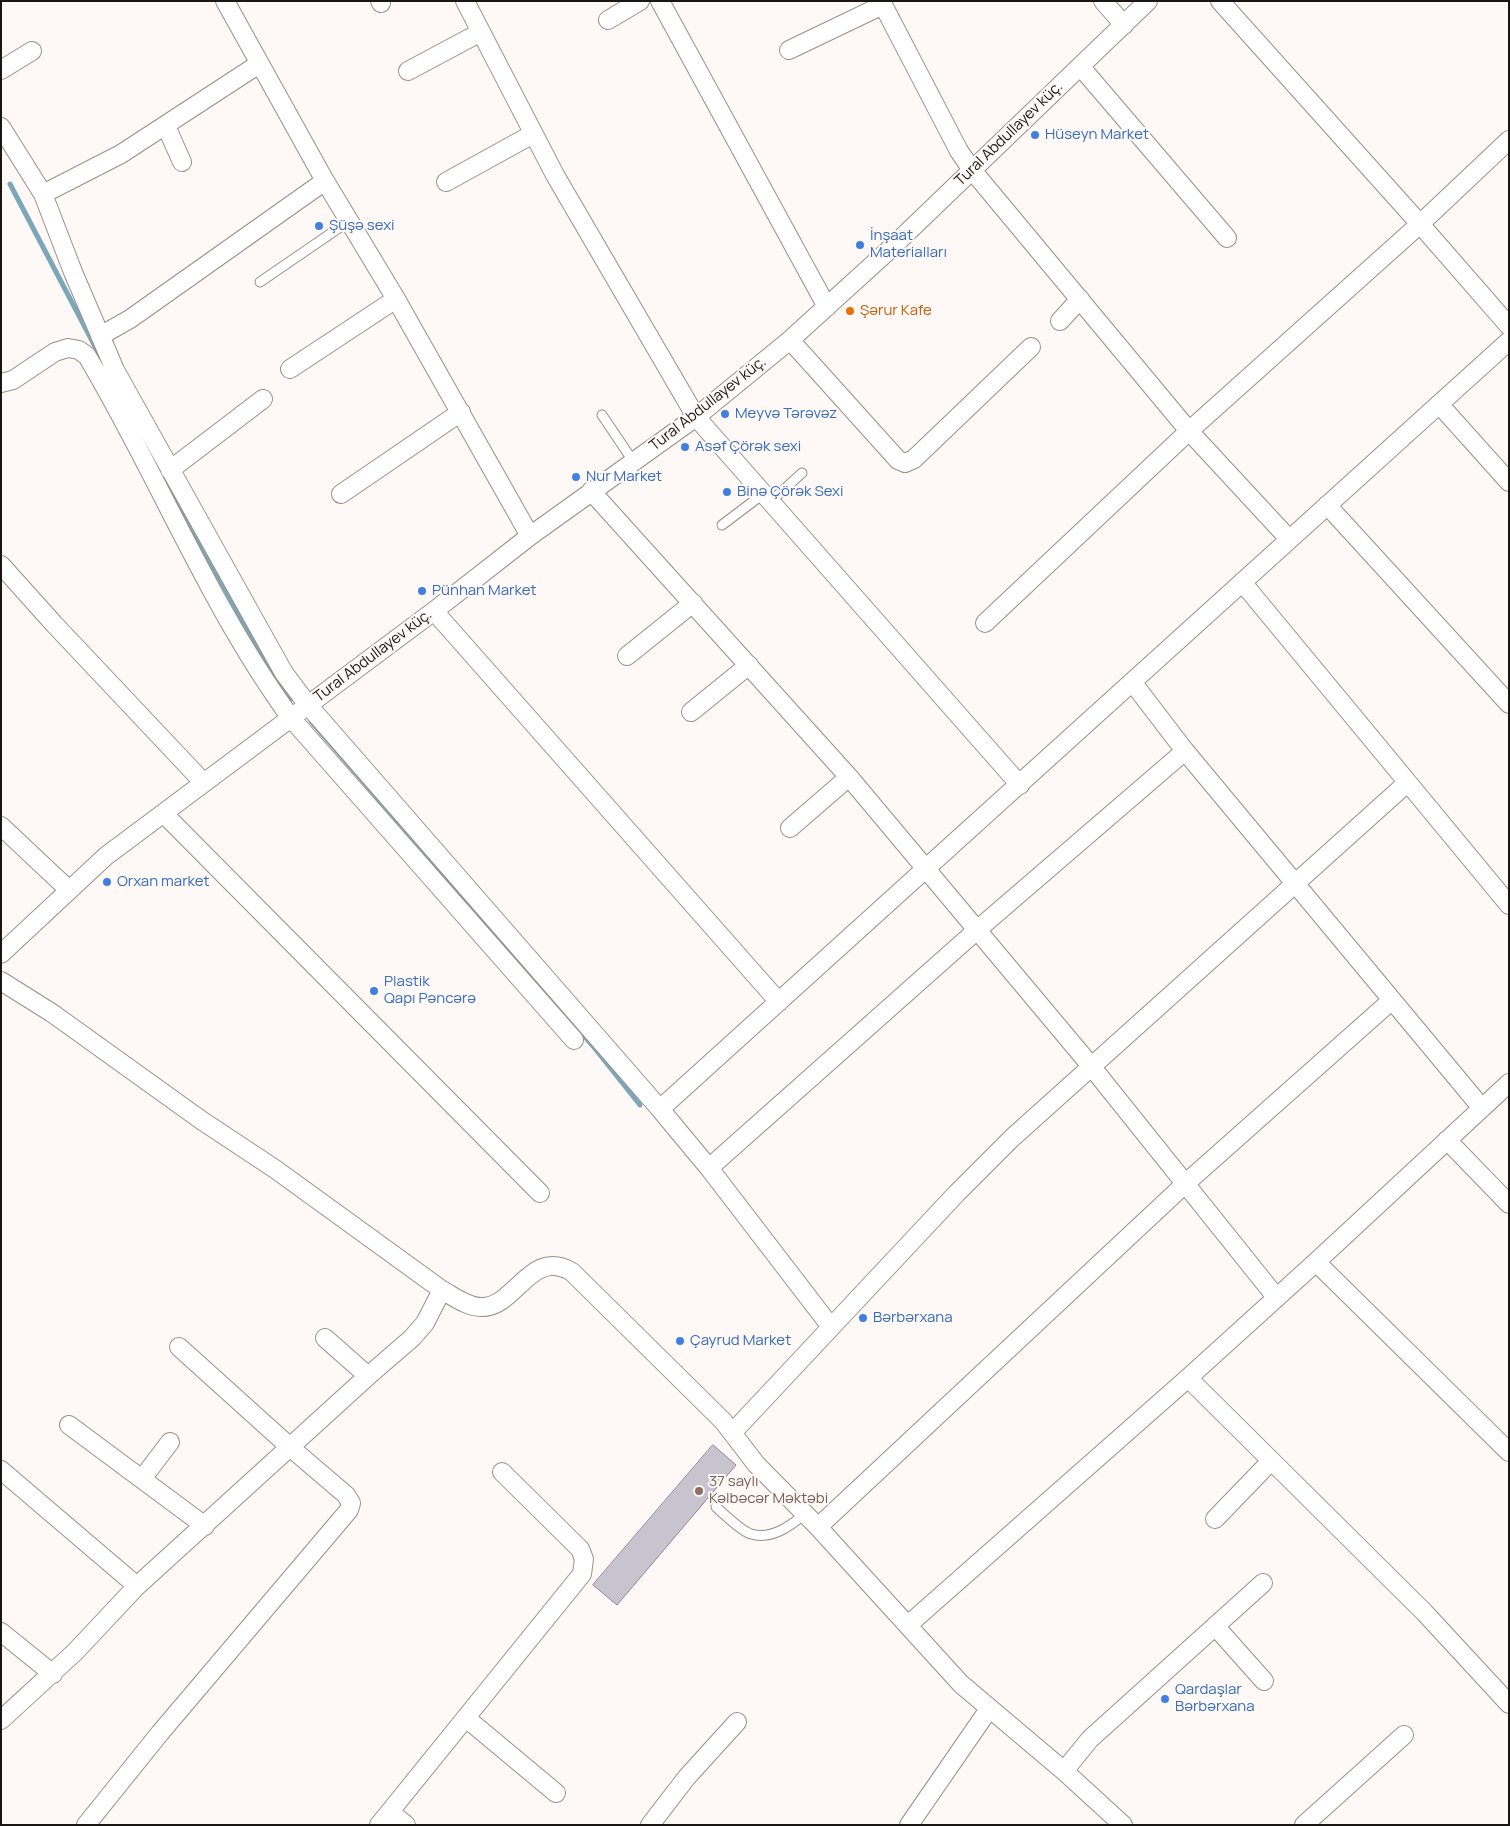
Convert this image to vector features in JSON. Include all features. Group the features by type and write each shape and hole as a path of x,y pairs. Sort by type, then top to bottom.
{"street":[{"path":"226,1 325,181 396,299 530,536"},
{"path":"465,1 564,192 696,417 1020,785"},
{"path":"608,20 640,1"},
{"path":"660,1 827,306"},
{"path":"1103,1 1124,25"},
{"name":"Tural Abdullayev küç.","path":"1,954 106,856 530,536 696,417 790,340 888,250 1148,1"},
{"path":"1220,1 1509,326"},
{"path":"789,50 882,3 959,151 972,170 1189,431 1289,539"},
{"path":"408,72 481,32"},
{"path":"1,70 32,51"},
{"path":"42,194 121,154 259,64"},
{"path":"1080,66 1227,238"},
{"path":"166,126 182,162"},
{"path":"1,127 42,194 115,370 284,673 308,705 660,1109 709,1168 831,1327"},
{"path":"446,182 533,134"},
{"path":"985,623 1189,431 1420,224 1509,140"},
{"path":"100,336 130,319 325,181"},
{"path":"290,369 396,299"},
{"path":"1060,321 1080,299"},
{"path":"790,340 898,460 905,463 914,459 1031,347"},
{"path":"660,1109 1509,341"},
{"path":"1,382 12,380 56,352 68,348 79,350 87,356 214,594 264,680 291,718 574,1040"},
{"path":"170,470 263,399"},
{"path":"1439,404 1509,482"},
{"path":"340,494 461,412"},
{"path":"591,491 849,777 1091,1066 1276,1297"},
{"path":"1327,505 1509,704"},
{"path":"1,565 204,783"},
{"path":"1242,582 1509,905"},
{"path":"627,656 693,603"},
{"path":"434,610 779,1002"},
{"path":"691,712 749,665"},
{"path":"1133,683 1185,751 1481,1107"},
{"path":"709,1168 977,930 1185,751"},
{"path":"790,828 849,777"},
{"path":"732,1433 1012,1138 1407,782"},
{"path":"164,814 540,1193"},
{"path":"1,826 68,890"},
{"path":"1,981 52,1013 201,1120 283,1174 442,1290 470,1305 486,1307 494,1304 543,1267 562,1266 572,1272 722,1421 756,1464 818,1527 961,1684 1064,1771 1123,1825"},
{"path":"818,1527 1186,1183 1392,1000"},
{"path":"908,1625 1188,1378 1509,1082"},
{"path":"1447,1140 1509,1204"},
{"path":"1316,1262 1509,1452"},
{"path":"1,1720 53,1674 137,1586 412,1338 425,1323 442,1290"},
{"path":"325,1338 368,1376"},
{"path":"86,1825 160,1733 348,1510 351,1503 346,1495 290,1448 179,1347"},
{"path":"1188,1378 1424,1612 1509,1704"},
{"path":"69,1425 205,1526"},
{"path":"142,1479 170,1442"},
{"path":"1215,1518 1272,1461"},
{"path":"1,1470 137,1586"},
{"path":"406,1825 385,1818 582,1574 584,1559 580,1548 502,1472"},
{"path":"1064,1771 1090,1739 1263,1583"},
{"path":"1215,1626 1264,1681"},
{"path":"1,1632 53,1674"},
{"path":"909,1825 989,1709"},
{"path":"466,1718 556,1793"},
{"path":"650,1825 687,1777 737,1722"},
{"path":"1304,1825 1404,1735"}],"lane":[{"path":"260,282 348,221"},
{"path":"602,416 633,461"},
{"path":"722,525 802,473"},
{"path":"716,1507 750,1533 763,1535 788,1527 805,1514"}],"building":[{"path":"713,1445 736,1465 617,1605 593,1585"}],"waterway":[{"path":"10,184 99,354"},
{"path":"142,437 254,642 290,700"},
{"path":"311,721 593,1046 640,1105"}],"place":[{"name":"Hüseyn Market","path":"1035,135"},
{"name":"Şüşə sexi","path":"319,226"},
{"name":"İnşaat Materialları","path":"860,245"},
{"name":"Şərur Kafe","path":"850,311"},
{"name":"Meyvə Tərəvəz","path":"725,414"},
{"name":"Asəf Çörək sexi","path":"685,447"},
{"name":"Nur Market","path":"576,477"},
{"name":"Binə Çörək Sexi","path":"727,492"},
{"name":"Pünhan Market","path":"422,591"},
{"name":"Orxan market","path":"107,882"},
{"name":"Plastik Qapı Pəncərə","path":"374,991"},
{"name":"Bərbərxana","path":"863,1318"},
{"name":"Çayrud Market","path":"680,1341"},
{"name":"37 saylı Kəlbəcər Məktəbi","path":"699,1491"},
{"name":"Qardaşlar Bərbərxana","path":"1165,1699"}]}
